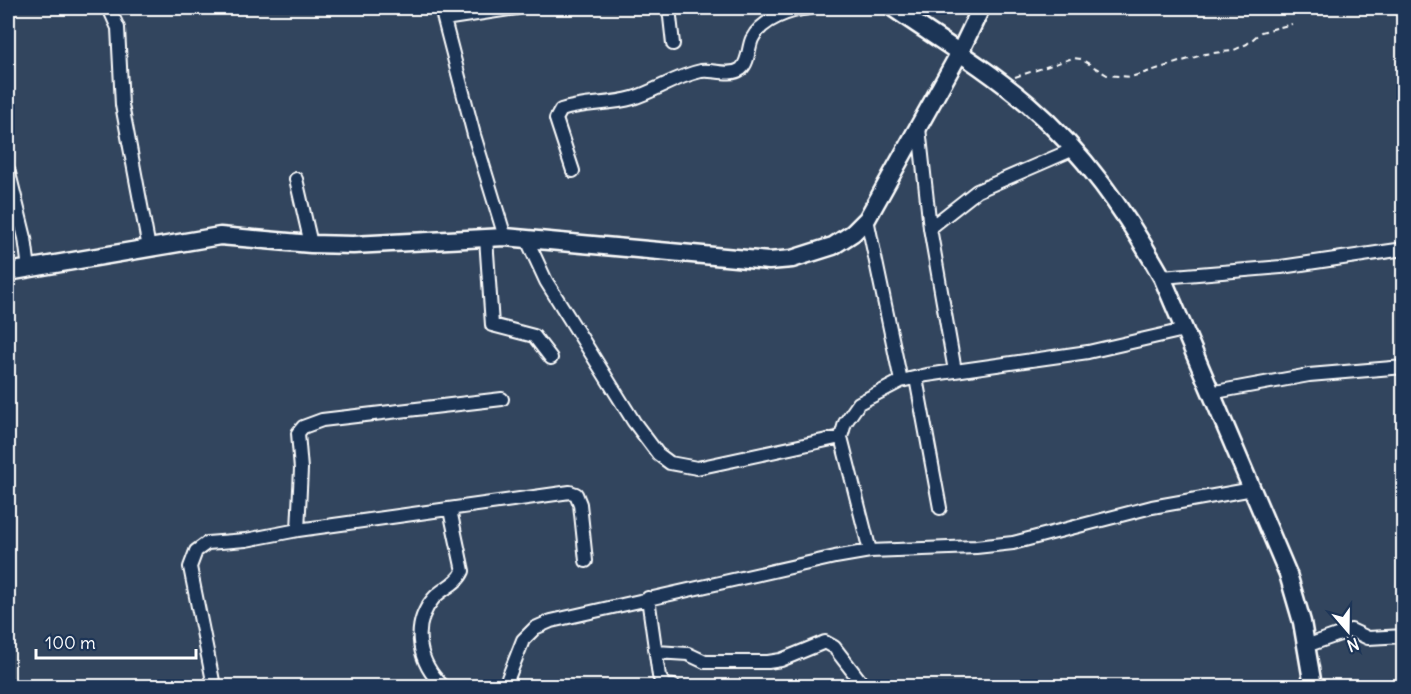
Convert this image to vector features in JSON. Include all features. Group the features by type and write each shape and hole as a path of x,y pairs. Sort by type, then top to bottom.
{"street":[{"path":"109,8 118,28 122,105 149,248"},
{"path":"506,237 474,135 443,13 517,8"},
{"path":"669,8 673,44"},
{"path":"573,171 556,119 561,110 587,103 635,97 693,73 714,70 734,71 746,62 752,39 761,28 784,14 810,8"},
{"path":"893,8 1027,104 1074,149 1111,194 1141,238 1162,277 1287,574 1302,622 1312,687"},
{"path":"8,273 220,236 310,244 506,237 769,261 792,259 833,246 853,233 867,219 959,54 981,8"},
{"path":"919,128 930,228 955,371"},
{"path":"930,228 976,191 1074,149"},
{"path":"8,169 25,238 28,269"},
{"path":"296,179 310,244"},
{"path":"867,219 901,381"},
{"path":"486,238 492,325 534,336 551,358"},
{"path":"527,240 546,282 634,422 658,454 670,463 697,468 841,437"},
{"path":"1162,277 1281,267 1404,249"},
{"path":"870,551 841,437 845,423 859,403 901,381 1088,352 1184,330"},
{"path":"1210,393 1309,375 1404,367"},
{"path":"916,378 940,508"},
{"path":"298,530 301,469 297,440 298,433 303,427 322,420 502,399"},
{"path":"505,687 523,640 535,628 579,613 870,551 976,548 1013,543 1152,507 1252,489"},
{"path":"214,687 190,567 199,546 207,543 246,540 298,530 570,492 576,494 580,504 586,561"},
{"path":"443,687 427,668 420,652 419,634 423,617 433,599 460,579 463,571 450,510"},
{"path":"648,598 661,681 664,685 674,687"},
{"path":"1306,646 1351,630 1368,638 1404,636"},
{"path":"656,652 688,654 705,662 768,662 781,660 825,642 834,647 864,687"}],"path":[{"path":"1002,85 1027,71 1073,58 1081,59 1107,75 1138,76 1205,54 1232,51 1247,44 1261,32 1292,24"}]}
